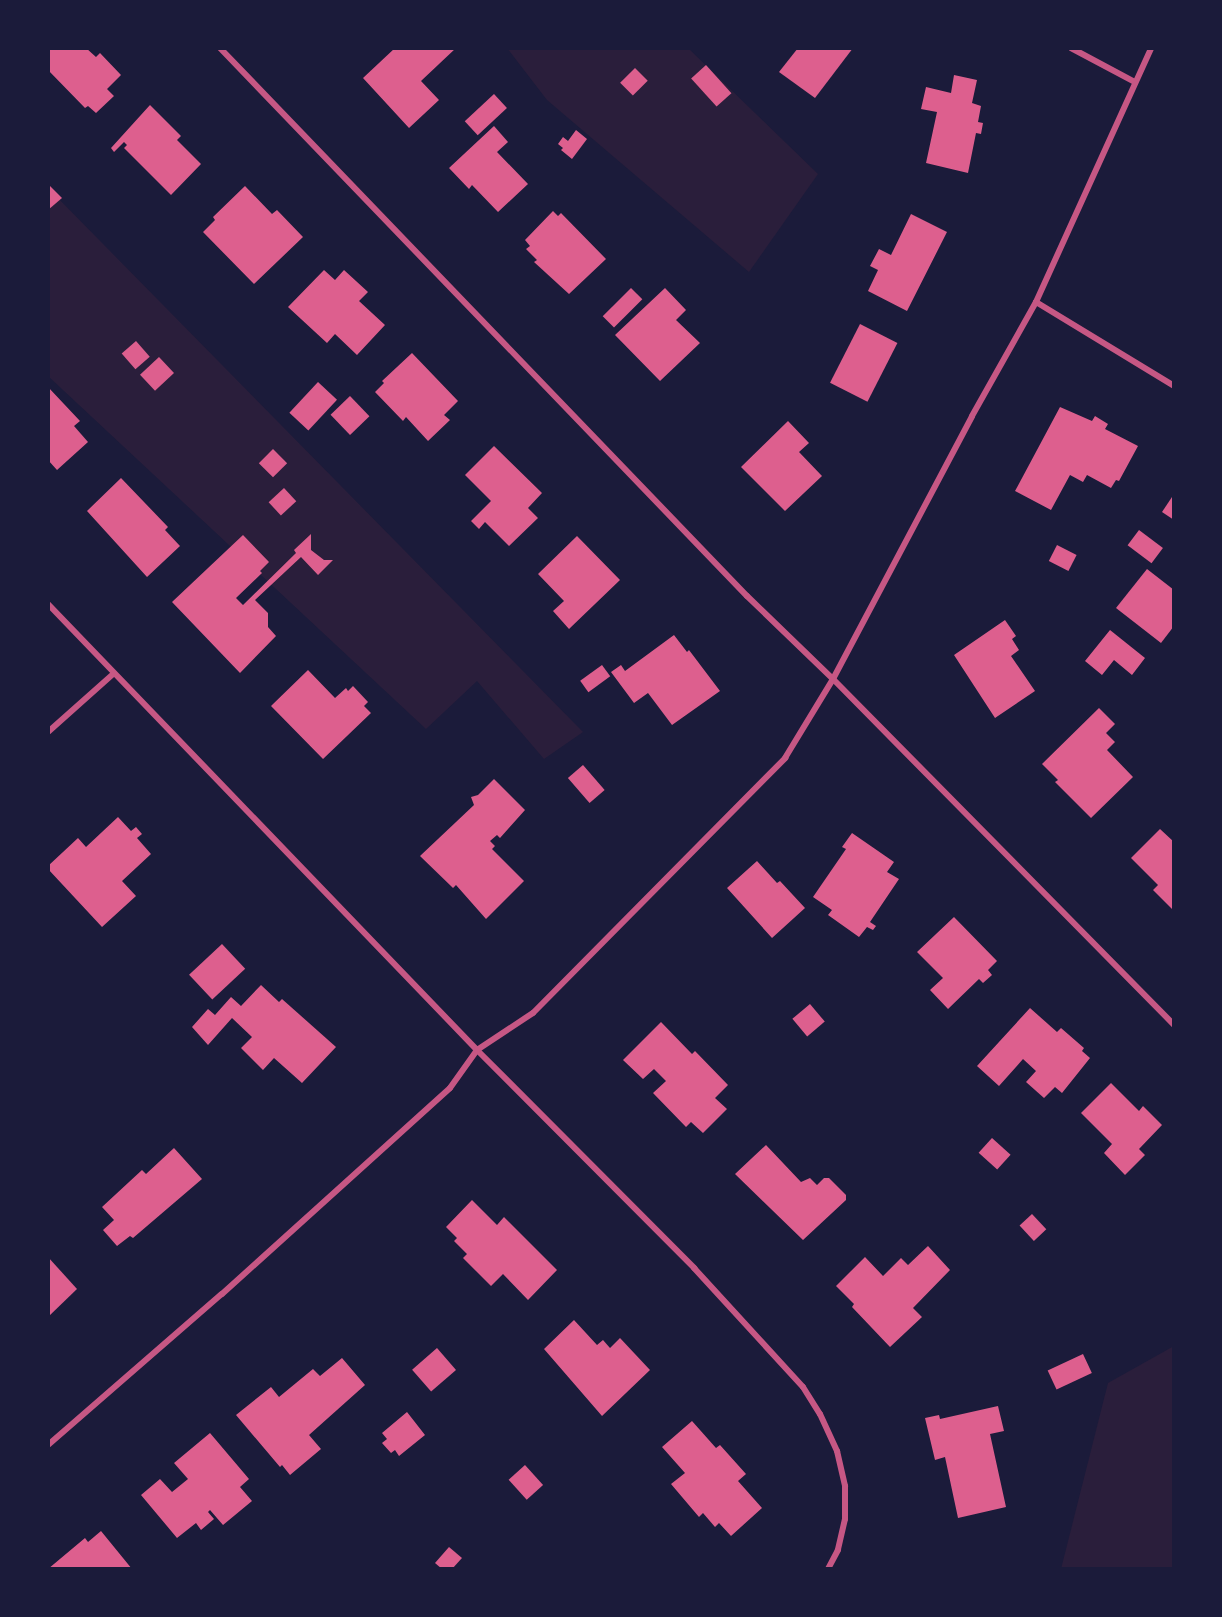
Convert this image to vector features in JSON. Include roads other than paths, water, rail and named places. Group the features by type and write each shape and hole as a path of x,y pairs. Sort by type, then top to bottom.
{"street":[{"path":"220,48 739,587 833,679 1174,1025"},
{"path":"1071,48 1135,82"},
{"path":"48,1445 222,1294 450,1088 477,1050 533,1013 785,758 833,679 972,416 1036,302 1151,48"},
{"path":"1036,302 1174,386"},
{"path":"48,604 477,1050 694,1268 803,1387 820,1414 837,1451 845,1486 845,1519 838,1550 828,1569"},
{"path":"48,732 113,674"}]}
